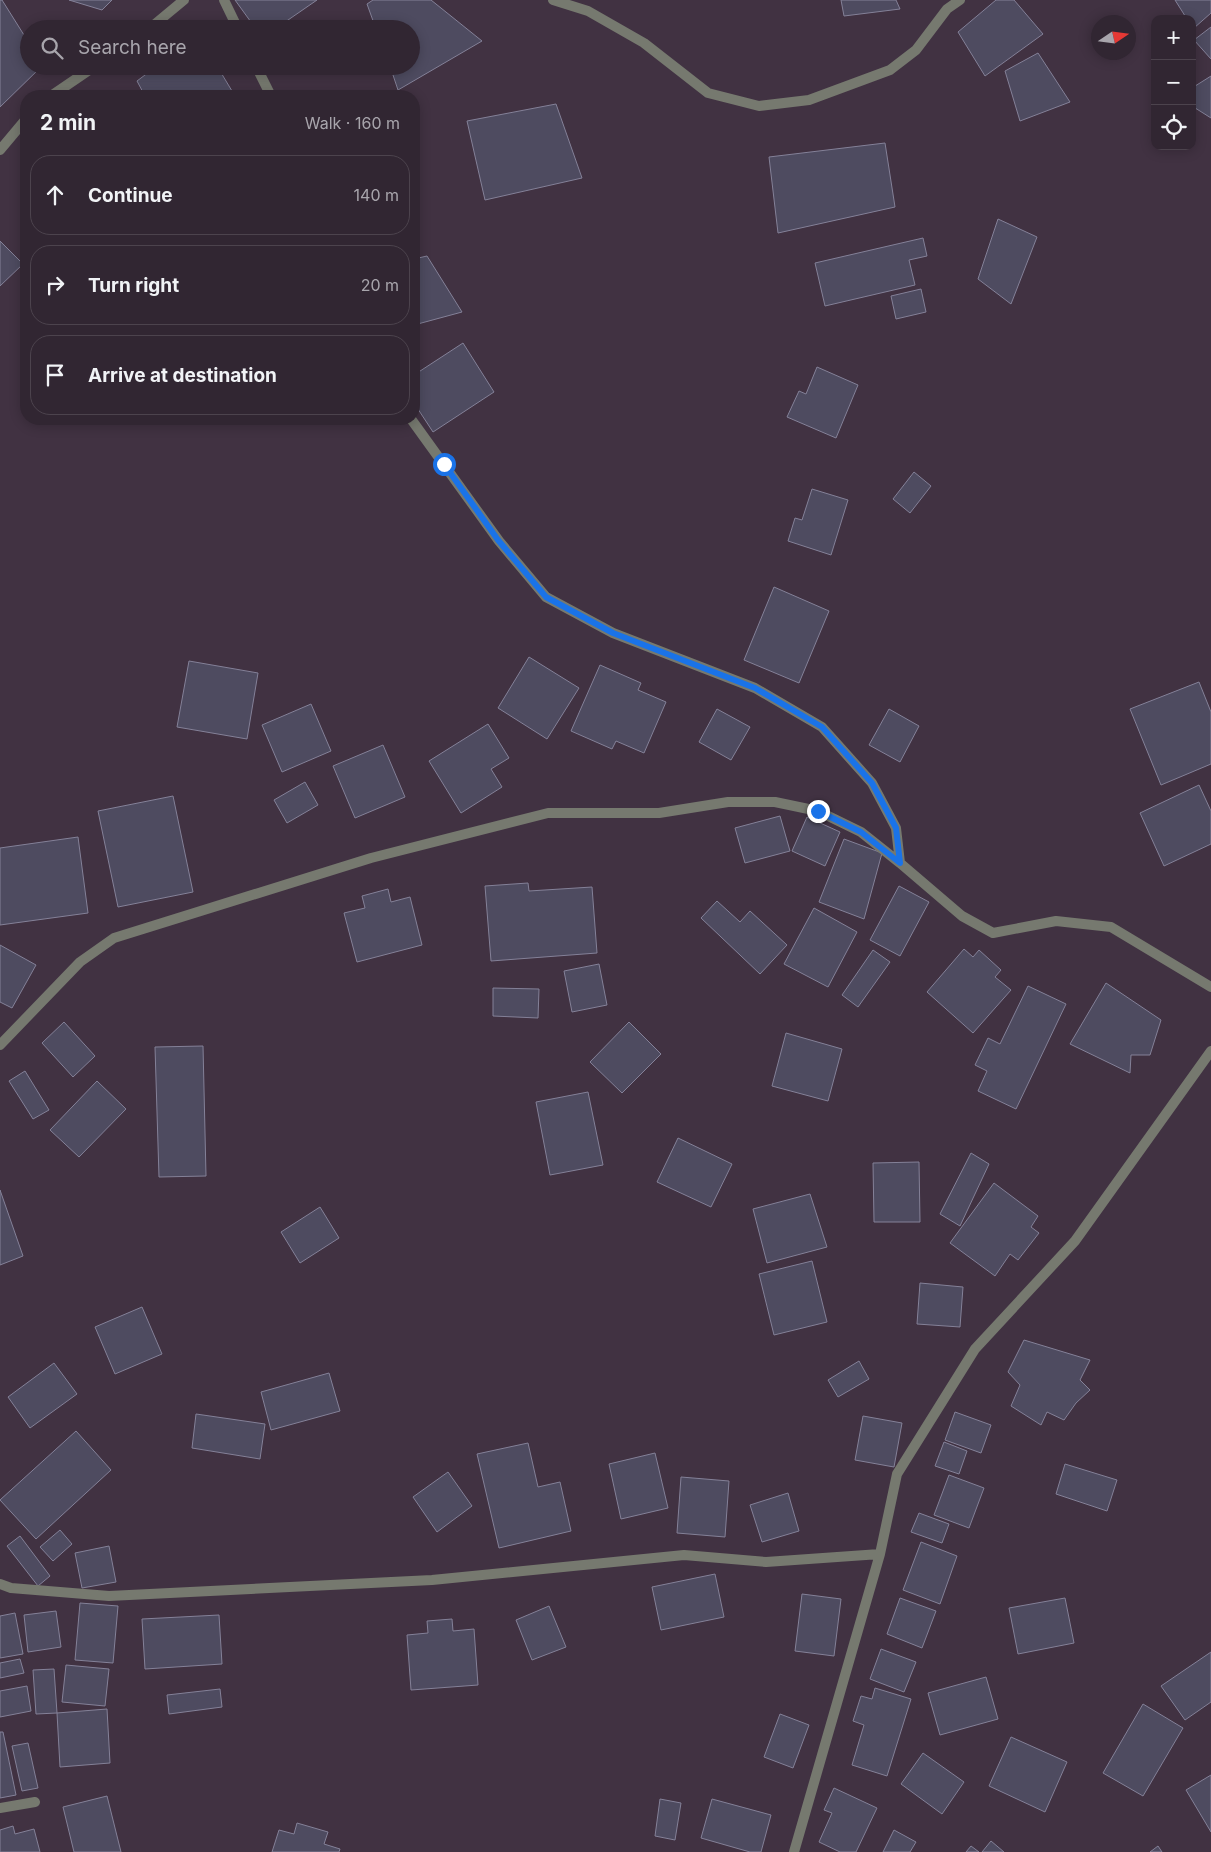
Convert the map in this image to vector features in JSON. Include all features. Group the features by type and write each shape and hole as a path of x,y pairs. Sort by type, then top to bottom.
{"street":[{"path":"160,20 184,0"},
{"path":"224,0 234,20"},
{"path":"553,0 588,11 644,43 708,93 760,106 809,100 890,70 916,50 947,9 960,0"},
{"path":"60,90 82,75"},
{"path":"260,75 268,90"},
{"path":"0,150 20,126"},
{"path":"415,425 498,540 546,597 613,633 755,688 822,727 872,783 896,828 900,863"},
{"path":"0,1045 80,962 114,938 371,858 548,813 659,814 728,802 775,802 818,811 861,832 962,916 993,933 1056,921 1111,927 1211,987"},
{"path":"794,1852 880,1554 897,1474 975,1349 1075,1241 1211,1050"},
{"path":"0,1584 12,1588 109,1596 432,1580 684,1555 766,1562 880,1554"},
{"path":"0,1808 35,1802"}],"building":[{"path":"0,0 2,0 20,29 20,75 33,75 0,107"},
{"path":"69,0 112,0 102,10"},
{"path":"235,0 317,0 288,20 249,20"},
{"path":"373,0 431,0 482,41 398,90 393,75 420,75 420,20 373,20 367,4"},
{"path":"841,0 896,0 900,9 844,16"},
{"path":"996,0 1014,0 1043,34 985,76 958,32"},
{"path":"1175,0 1211,0 1211,13 1196,26 1196,15 1184,15"},
{"path":"1211,27 1211,59 1196,42 1196,38"},
{"path":"1038,53 1070,102 1020,121 1005,71"},
{"path":"145,75 222,75 231,90 142,90 137,81"},
{"path":"1211,76 1211,118 1196,109 1196,85"},
{"path":"556,104 582,178 485,200 467,121"},
{"path":"885,143 895,207 778,233 769,157"},
{"path":"998,219 1037,237 1011,304 978,279"},
{"path":"923,238 927,256 909,260 915,285 825,306 815,263"},
{"path":"0,241 20,261 20,267 0,286"},
{"path":"427,256 462,312 420,323 420,258"},
{"path":"921,289 926,312 896,319 891,296"},
{"path":"463,343 494,392 433,432 420,412 420,371"},
{"path":"817,367 858,385 836,438 787,417 799,391 806,394"},
{"path":"914,472 931,486 910,513 893,499"},
{"path":"812,489 848,500 831,555 788,541 795,518 802,520"},
{"path":"774,587 829,611 799,683 744,660"},
{"path":"529,657 579,688 547,739 498,708"},
{"path":"189,661 258,673 247,739 177,727"},
{"path":"600,665 641,683 638,690 666,702 644,753 616,741 612,749 571,731"},
{"path":"1199,682 1211,712 1211,764 1161,785 1130,709"},
{"path":"311,704 331,751 282,772 262,725"},
{"path":"717,709 750,727 731,760 699,742"},
{"path":"889,709 919,726 900,762 869,745"},
{"path":"488,724 509,758 491,769 502,787 461,813 429,761"},
{"path":"383,745 405,797 355,818 333,766"},
{"path":"305,782 318,805 287,823 274,800"},
{"path":"1199,785 1211,811 1211,844 1164,866 1140,813"},
{"path":"173,796 193,892 118,907 98,811"},
{"path":"780,816 790,851 745,863 735,828"},
{"path":"807,817 840,832 825,866 792,851"},
{"path":"78,837 88,913 0,925 0,848"},
{"path":"844,839 882,853 864,919 819,902"},
{"path":"528,883 529,891 592,887 597,953 491,961 485,886"},
{"path":"899,886 929,902 900,956 870,940"},
{"path":"388,889 391,902 410,897 422,945 357,962 344,913 365,908 362,896"},
{"path":"717,901 740,922 750,911 787,945 760,974 701,918"},
{"path":"814,908 857,932 828,987 784,964"},
{"path":"0,945 36,965 12,1008 0,1002"},
{"path":"964,949 973,957 979,950 1001,970 995,977 1011,990 973,1033 927,992"},
{"path":"873,950 890,962 858,1007 842,995"},
{"path":"599,964 607,1005 572,1012 564,971"},
{"path":"1106,983 1161,1020 1150,1055 1131,1055 1130,1073 1070,1044"},
{"path":"1028,986 1066,1004 1016,1109 978,1091 987,1071 975,1065 988,1038 1000,1044"},
{"path":"493,988 539,989 538,1018 493,1016"},
{"path":"64,1022 95,1056 73,1077 42,1043"},
{"path":"629,1022 661,1054 622,1093 590,1062"},
{"path":"786,1033 842,1049 828,1101 772,1086"},
{"path":"203,1046 206,1176 159,1177 155,1047"},
{"path":"25,1071 49,1110 33,1119 9,1081"},
{"path":"97,1081 126,1109 79,1157 50,1130"},
{"path":"588,1092 603,1165 550,1175 536,1102"},
{"path":"678,1138 732,1164 711,1207 657,1182"},
{"path":"971,1153 989,1164 960,1226 940,1214"},
{"path":"919,1162 920,1222 874,1222 873,1163"},
{"path":"994,1183 1038,1216 1031,1227 1039,1233 1018,1260 1010,1254 995,1276 950,1243"},
{"path":"0,1190 23,1256 0,1265"},
{"path":"810,1194 827,1247 767,1263 753,1209"},
{"path":"320,1207 339,1238 300,1263 281,1232"},
{"path":"812,1261 827,1322 774,1335 759,1274"},
{"path":"920,1283 963,1287 960,1327 917,1324"},
{"path":"142,1307 162,1354 115,1374 95,1327"},
{"path":"1024,1340 1090,1360 1080,1380 1090,1390 1076,1403 1064,1420 1047,1412 1041,1425 1011,1406 1020,1385 1008,1372"},
{"path":"859,1361 869,1379 838,1397 828,1380"},
{"path":"54,1363 77,1394 30,1428 8,1397"},
{"path":"329,1373 340,1411 271,1430 261,1392"},
{"path":"955,1412 991,1425 981,1453 945,1440"},
{"path":"196,1414 265,1424 260,1459 192,1448"},
{"path":"863,1416 902,1423 894,1467 855,1460"},
{"path":"76,1431 111,1470 36,1539 0,1500"},
{"path":"944,1442 967,1451 959,1474 935,1466"},
{"path":"528,1443 538,1487 560,1482 571,1531 499,1548 477,1454"},
{"path":"655,1453 668,1508 621,1519 609,1464"},
{"path":"1065,1464 1117,1480 1107,1511 1056,1494"},
{"path":"448,1472 472,1506 437,1532 413,1497"},
{"path":"949,1475 984,1488 969,1528 934,1515"},
{"path":"681,1477 729,1481 725,1537 677,1533"},
{"path":"788,1493 799,1531 762,1542 750,1505"},
{"path":"919,1513 949,1524 942,1543 911,1532"},
{"path":"60,1530 72,1544 53,1561 40,1547"},
{"path":"20,1536 50,1576 38,1586 7,1546"},
{"path":"921,1542 957,1556 940,1604 903,1590"},
{"path":"109,1546 116,1582 82,1588 75,1553"},
{"path":"715,1574 724,1617 661,1630 652,1587"},
{"path":"802,1594 841,1599 834,1656 795,1651"},
{"path":"900,1598 936,1611 922,1648 887,1634"},
{"path":"1065,1598 1074,1643 1018,1654 1009,1608"},
{"path":"80,1603 118,1606 113,1663 75,1660"},
{"path":"549,1606 566,1647 532,1660 516,1620"},
{"path":"56,1611 61,1647 28,1652 24,1615"},
{"path":"15,1613 23,1654 0,1658 0,1616"},
{"path":"219,1615 222,1664 145,1669 142,1619"},
{"path":"452,1619 453,1631 474,1629 478,1685 411,1690 407,1635 428,1633 427,1621"},
{"path":"881,1649 916,1662 904,1692 870,1679"},
{"path":"1211,1652 1211,1702 1185,1720 1161,1686"},
{"path":"20,1659 24,1673 0,1678 0,1663"},
{"path":"66,1665 109,1669 105,1706 62,1702"},
{"path":"54,1669 57,1713 36,1714 33,1670"},
{"path":"986,1677 998,1719 940,1735 928,1693"},
{"path":"27,1686 31,1711 0,1717 0,1691"},
{"path":"875,1688 911,1699 887,1776 852,1765 864,1725 853,1721 861,1696 872,1699"},
{"path":"220,1689 222,1707 169,1714 167,1695"},
{"path":"1143,1704 1183,1728 1143,1796 1103,1773"},
{"path":"107,1709 110,1763 60,1767 57,1713"},
{"path":"780,1714 809,1725 793,1768 764,1757"},
{"path":"0,1732 3,1732 16,1795 0,1798"},
{"path":"1011,1737 1067,1762 1045,1812 989,1786"},
{"path":"28,1743 38,1788 22,1791 12,1746"},
{"path":"923,1753 964,1782 942,1814 901,1784"},
{"path":"1211,1775 1211,1832 1186,1790"},
{"path":"834,1788 877,1808 856,1852 840,1852 819,1842 832,1813 824,1810"},
{"path":"107,1796 121,1852 74,1852 63,1807"},
{"path":"660,1799 681,1803 675,1840 655,1836"},
{"path":"712,1799 771,1815 761,1852 750,1852 701,1838"},
{"path":"297,1823 328,1832 324,1844 340,1849 339,1852 272,1852 279,1830 294,1834"},
{"path":"13,1826 15,1834 34,1829 40,1852 0,1852 0,1830"},
{"path":"894,1830 916,1842 910,1852 883,1852"},
{"path":"991,1841 1004,1852 982,1852"},
{"path":"971,1846 979,1852 966,1852"},
{"path":"1158,1846 1162,1852 1150,1852"}],"route":[{"path":"444,464 498,540 546,597 613,633 755,688 822,727 872,783 896,828 900,863 861,832 818,811"}]}
